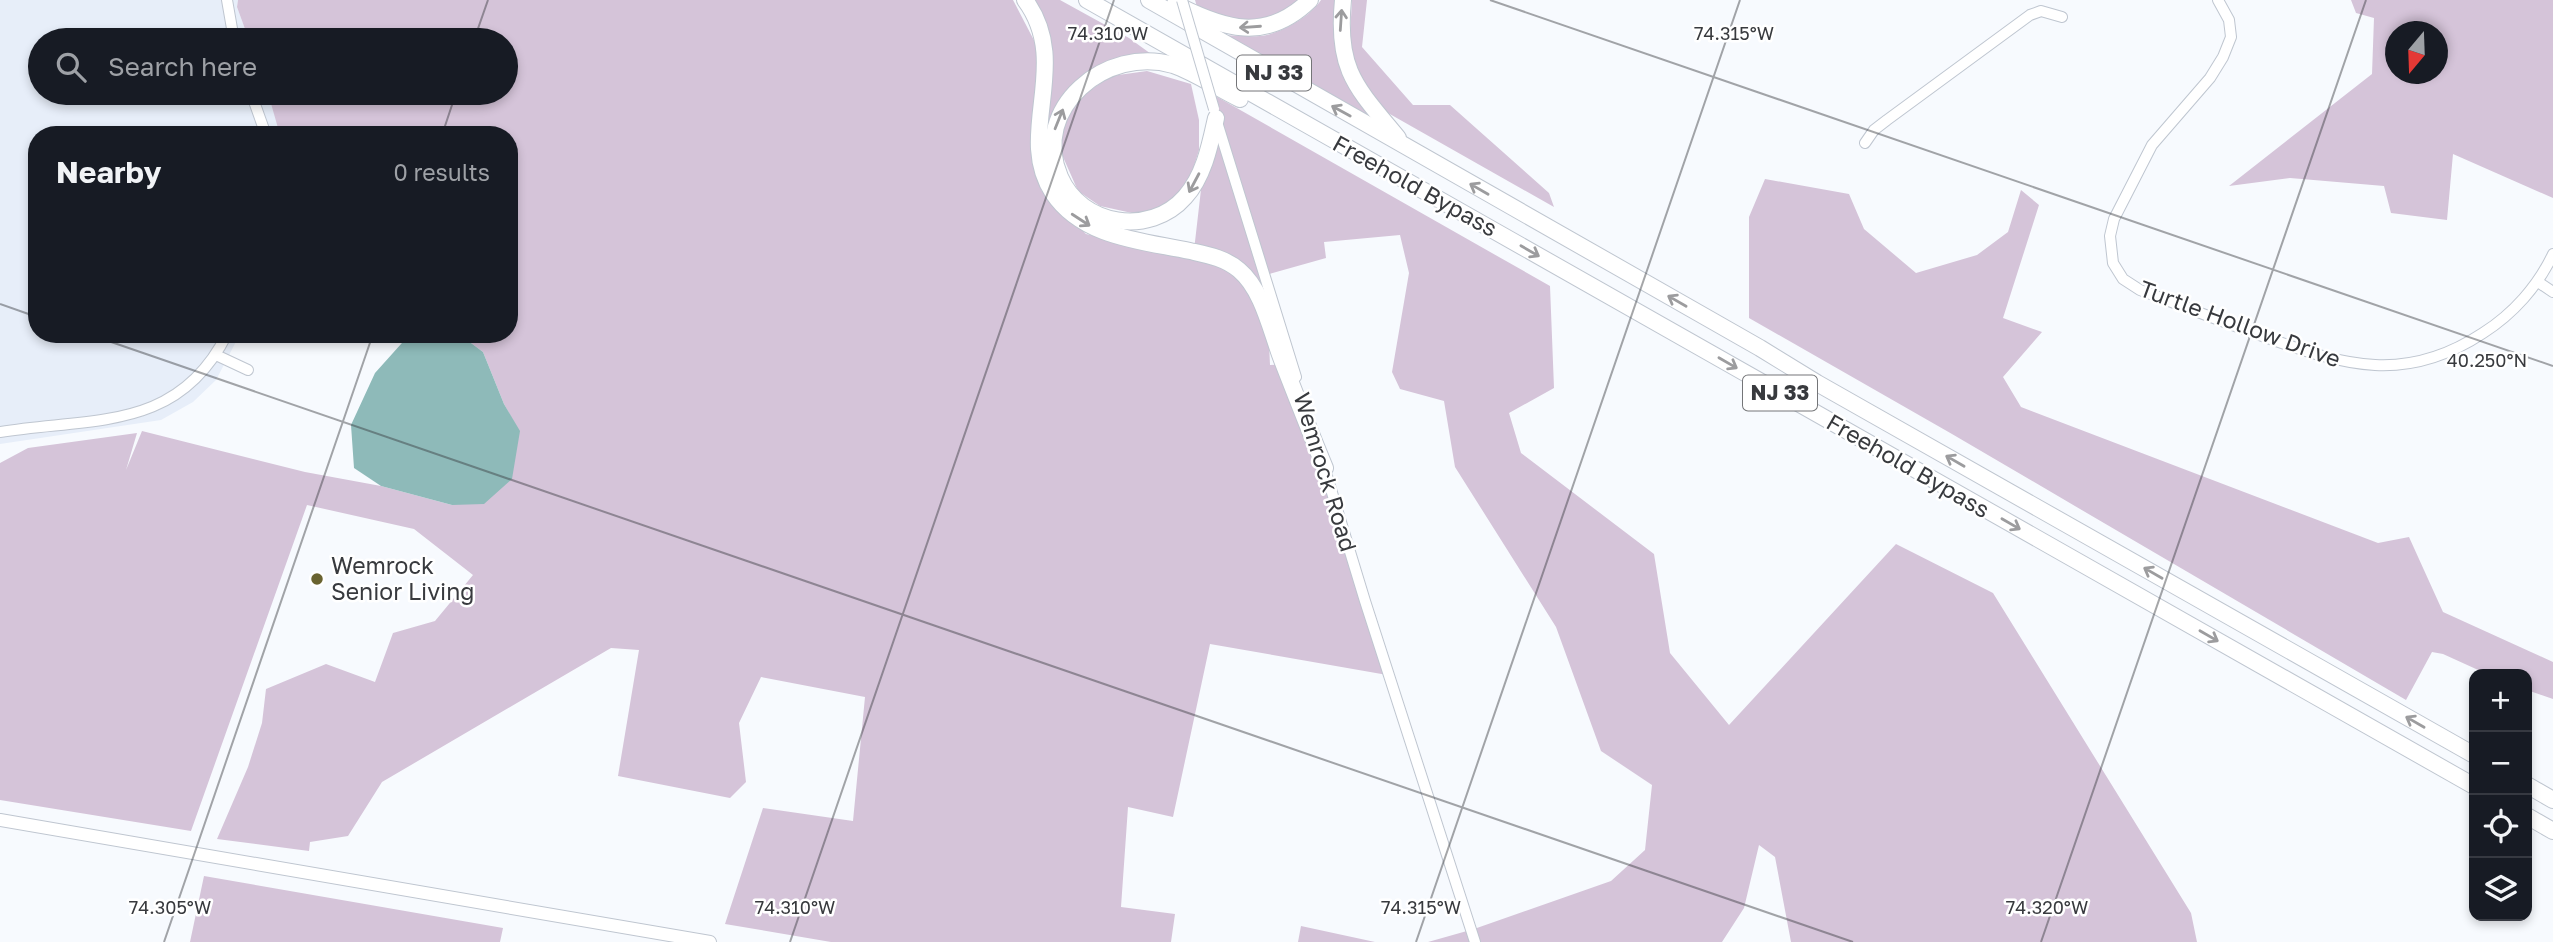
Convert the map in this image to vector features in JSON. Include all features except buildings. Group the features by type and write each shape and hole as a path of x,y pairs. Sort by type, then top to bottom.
{"highway":[{"path":"1025,0 1038,22 1046,50 1040,156 1045,177 1055,196 1076,218 1093,228 1219,258 1244,274 1261,303 1325,468"},
{"name":"Freehold Bypass","path":"1087,0 2469,783"},
{"name":"Freehold Bypass","path":"1149,0 2469,752"},
{"path":"1168,0 1218,24 1254,28 1272,24 1293,14 1310,0"},
{"path":"1343,0 1340,38 1348,67 1361,93 1402,143"},
{"path":"1215,114 1209,149 1190,192 1178,205 1153,218 1124,222 1096,214 1074,198 1060,177 1054,157 1054,135 1065,105 1093,76 1134,63 1172,65 1365,158"},
{"path":"2532,788 2553,800"},
{"path":"2532,819 2553,831"}],"main road":[{"path":"0,820 710,942"}],"street":[{"path":"227,0 232,28"},
{"name":"Wemrock Road","path":"1182,0 1365,601 1475,942"},
{"name":"Turtle Hollow Drive","path":"2218,0 2229,20 2231,37 2223,57 2210,78 2152,145 2114,219 2110,236 2113,263 2123,279 2140,290 2314,355 2346,363 2378,366 2414,362 2459,347 2500,321 2538,282 2553,254"},
{"path":"1866,143 1880,125 2030,15 2040,11 2062,17"},
{"path":"255,105 263,126"},
{"path":"2538,282 2553,292"},
{"path":"0,432 144,411 186,389 216,355 222,343"},
{"path":"216,355 248,370"}],"shaded area":[{"path":"0,0 238,0 237,7 245,28 28,28 28,105 272,105 279,126 28,126 28,343 235,343 216,380 193,402 161,420 0,444"},
{"path":"238,0 1013,0 1038,48 1041,190 1086,234 1193,259 1212,94 1550,286 1554,388 1509,413 1521,453 1654,554 1670,653 1729,725 1896,544 1993,593 2191,913 2197,942 1791,942 1775,857 1759,845 1744,908 1722,942 1428,942 1474,929 1611,881 1645,850 1652,785 1601,751 1556,627 1455,467 1444,401 1400,389 1392,372 1409,273 1400,235 1324,242 1326,258 1266,275 1270,365 1292,364 1393,676 1210,644 1173,817 1128,807 1121,907 1175,914 1171,942 831,942 725,924 763,808 853,821 865,697 761,677 739,723 746,782 730,798 618,776 639,650 611,648 382,782 348,836 310,842 309,851 217,839 248,767 262,723 266,689 326,664 375,682 393,633 435,621 473,575 414,529 307,505 191,831 0,800 0,463 28,448 137,433 126,470 142,431 452,505 519,431 504,404 483,352 471,343 518,343 518,126 277,126 271,105 518,105 518,28 245,28 237,7"},
{"path":"1034,0 1060,0 1129,38 1158,59 1110,61 1070,86 1048,125 1052,61 1047,32"},
{"path":"1195,0 1300,0 1286,11 1270,17 1243,19 1219,15 1197,7"},
{"path":"1321,0 1337,0 1336,35 1340,63 1351,88 1371,117 1220,35 1268,35 1294,24"},
{"path":"1352,0 1367,0 1362,47 1413,105 1450,105 1549,193 1554,207 1358,96 1349,52"},
{"path":"2351,0 2553,0 2553,198 2453,154 2447,220 2391,213 2384,186 2290,178 2229,186 2372,74 2374,18 2356,13"},
{"path":"1147,71 1191,84 1199,120 1199,150 1190,179 1174,200 1141,215 1100,206 1078,191 1060,150 1064,122 1082,96 1111,76"},
{"path":"1765,179 1849,194 1864,229 1916,273 1977,255 2008,232 2021,190 2039,205 2003,318 2042,332 2003,377 2021,407 2378,543 2409,537 2443,612 2553,662 2553,699 2532,692 2532,669 2476,669 2432,652 2406,700 1749,318 1749,217"},
{"path":"204,876 503,928 500,942 190,942"},
{"path":"1301,926 1375,942 1298,942"}],"water":[{"path":"402,343 471,343 483,352 504,404 520,431 512,479 484,504 452,505 381,486 354,468 351,425 375,373"}],"place":[{"name":"Wemrock Senior Living","path":"317,579"}]}
